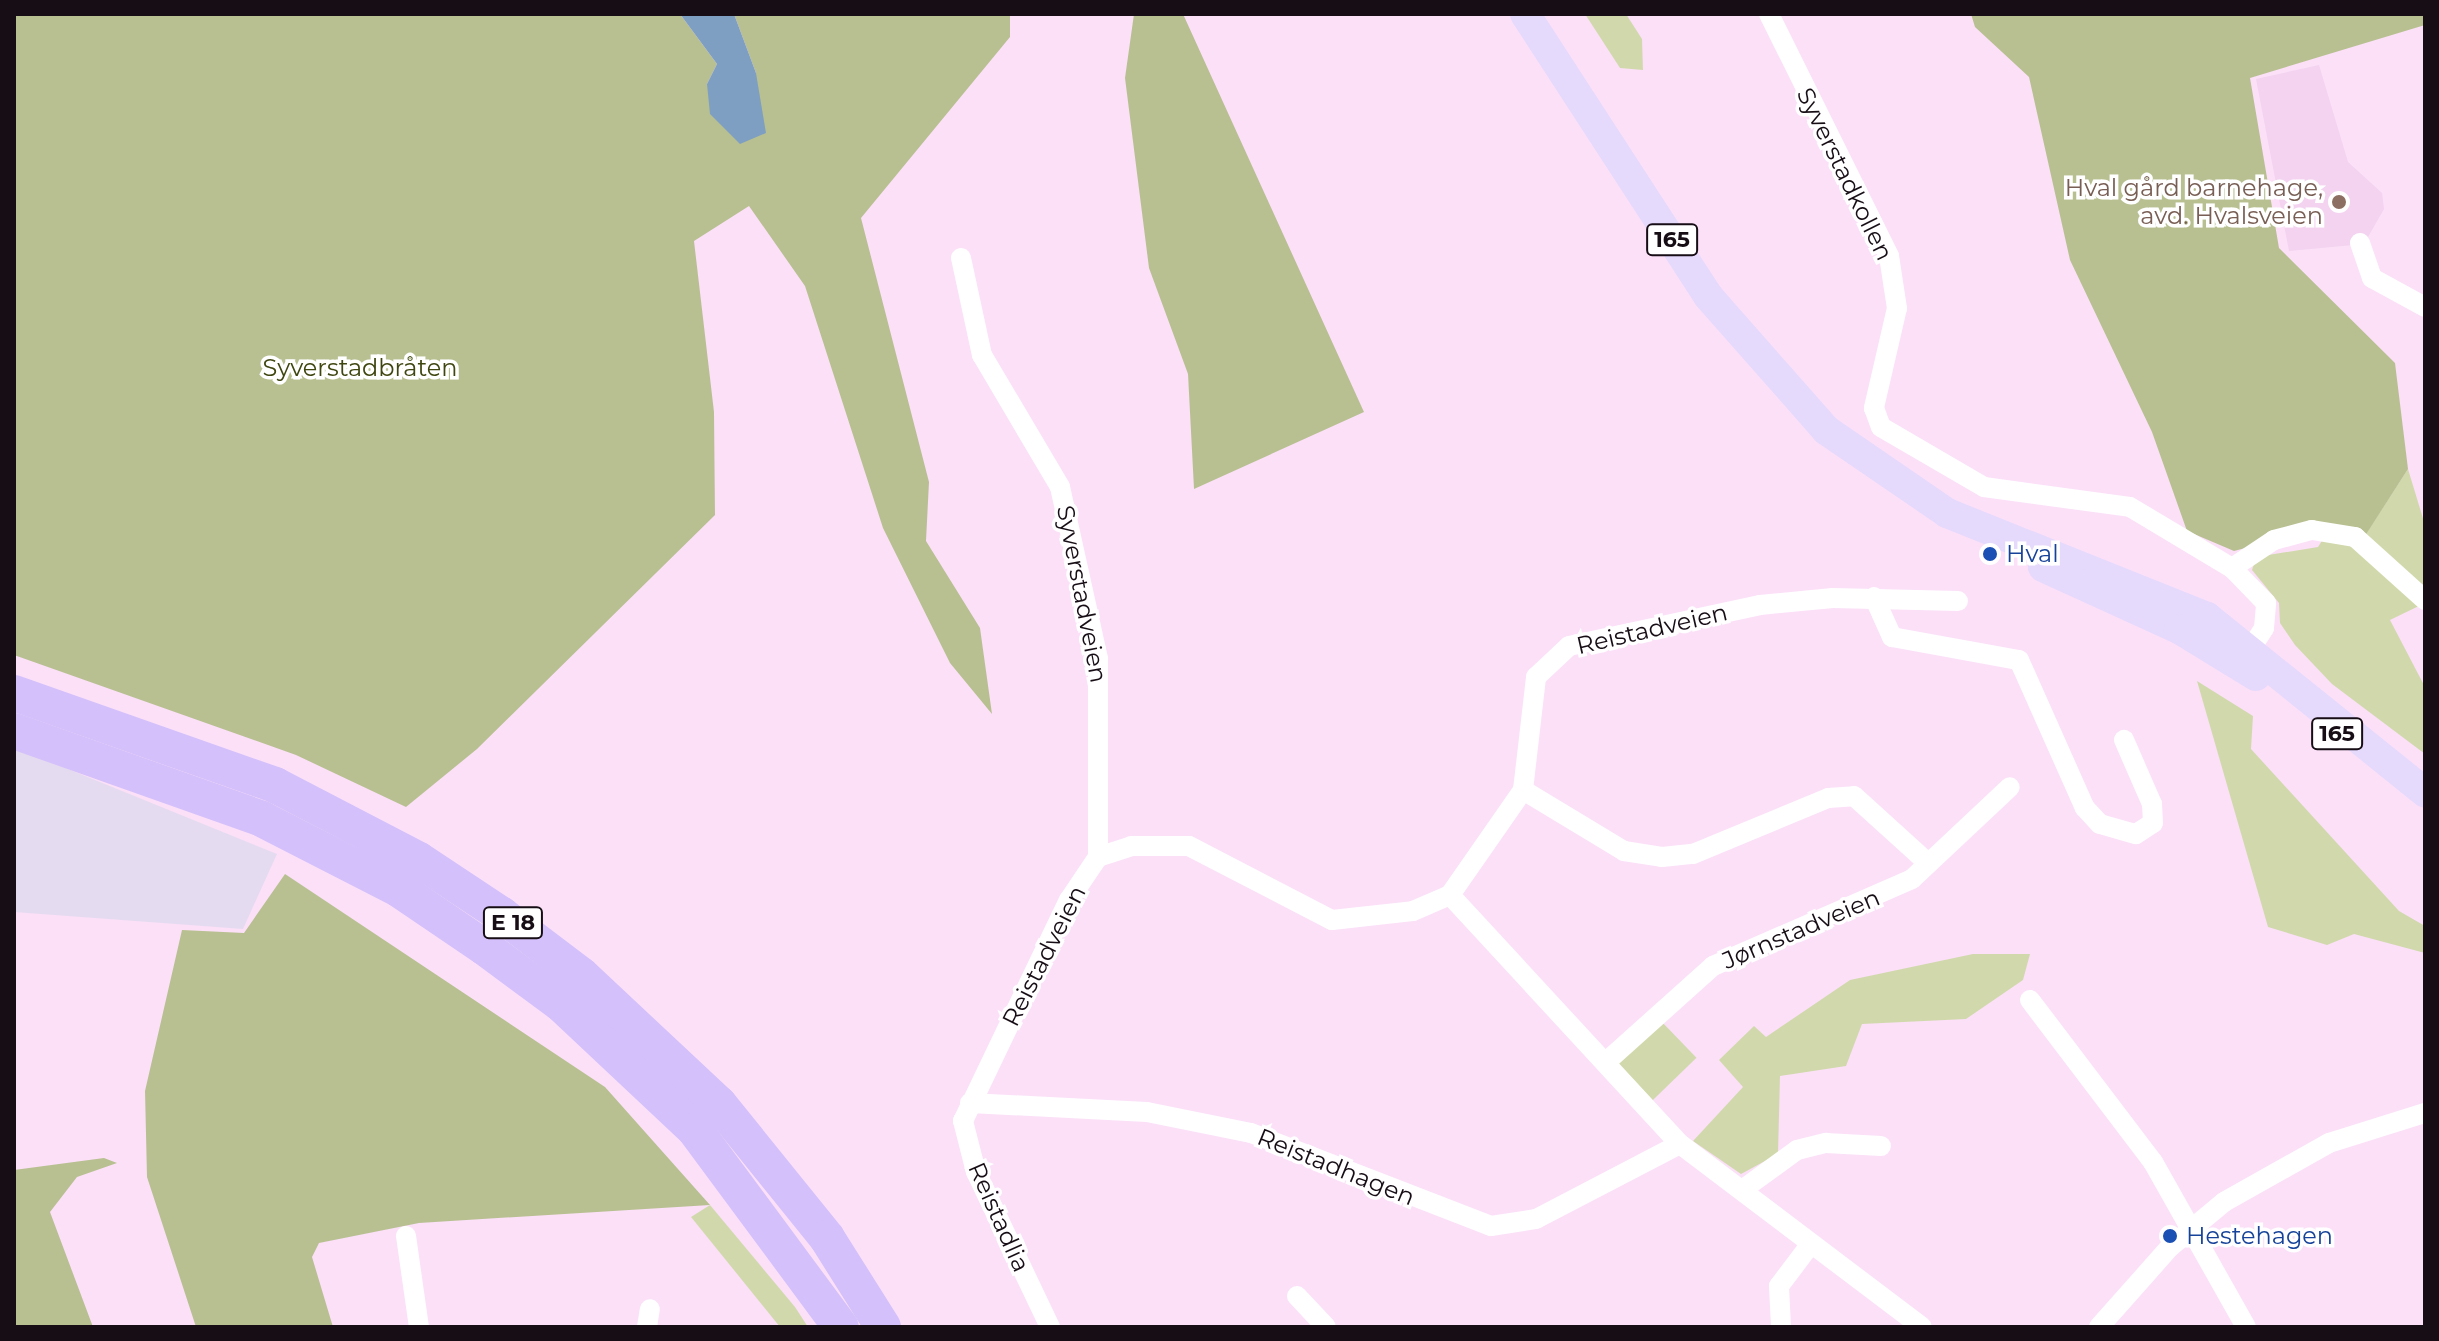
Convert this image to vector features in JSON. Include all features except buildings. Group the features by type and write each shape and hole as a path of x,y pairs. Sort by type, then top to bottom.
{"highway":[{"name":"E 18","path":"14,693 275,785 419,860 502,915 581,975 719,1104 827,1238 883,1327"},
{"name":"E 18","path":"14,731 262,819 400,890 484,947 561,1004 695,1130 841,1327"}],"main road":[{"name":"165","path":"1525,14 1708,296 1783,389 1888,479 1987,531 2153,590 2425,792"},
{"name":"165","path":"2246,657 2345,740 2425,813"}],"street":[{"name":"Syverstadkollen","path":"1769,14 1889,256 1897,308 1874,408 1881,427 1984,487 2143,512 2232,568 2266,603 2246,657"},
{"path":"2360,243 2372,278 2425,307"},
{"name":"Syverstadveien","path":"961,258 982,355 1060,487 1098,659 1098,857"},
{"path":"2232,568 2274,540 2337,530 2372,549 2425,600"},
{"path":"1874,597 1892,637 2019,660 2085,808 2100,824 2136,834 2153,823 2152,804 2124,740"},
{"name":"Reistadveien","path":"970,1103 1069,900 1098,857 1131,846 1189,846 1332,920 1390,918 1450,895 1523,790 1536,677 1569,646 1760,605 1874,597 1958,601"},
{"name":"Jørnstadveien","path":"1606,1062 1713,966 1891,892 1928,863 2010,787"},
{"path":"1523,790 1624,851 1662,857 1693,854 1828,798 1854,796 1928,863"},
{"path":"1450,895 1680,1144 1922,1327"},
{"path":"2030,1000 2192,1227 2246,1327"},
{"name":"Reistadhagen","path":"970,1103 1147,1112 1251,1133 1491,1226 1536,1219 1680,1144"},
{"name":"Reistadlia","path":"970,1103 963,1121 976,1172 1050,1327"},
{"path":"2099,1327 2192,1227 2271,1171 2329,1143 2425,1113"},
{"path":"1742,1190 1797,1150 1826,1143 1881,1146"},
{"path":"406,1236 419,1327"},
{"path":"1781,1327 1779,1286 1810,1245"},
{"path":"1297,1296 1326,1327"}],"shaded area":[{"path":"2319,65 2348,162 2382,193 2384,209 2364,244 2289,251 2256,79"},
{"path":"14,747 277,854 243,929 14,912"}],"green space":[{"name":"Syverstadbråten","path":"14,14 680,14 717,64 707,84 756,73 734,14 1010,14 1010,37 861,218 929,482 926,541 980,628 992,714 950,663 883,528 805,286 749,206 694,241 714,412 715,515 477,749 406,807 296,755 14,655"},
{"path":"1134,14 1183,14 1364,412 1194,489 1188,374 1149,268 1125,78"},
{"path":"1585,14 1626,14 1642,39 1643,70 1620,68"},
{"path":"1971,14 2425,14 2425,25 2250,78 2279,248 2395,363 2408,469 2363,539 2332,525 2234,551 2187,531 2152,432 2070,260 2029,77 1975,27"},
{"path":"2408,469 2425,525 2425,603 2390,620 2425,687 2425,754 2332,684 2295,645 2280,623 2279,603 2252,570 2256,557 2318,547 2332,525 2363,538"},
{"path":"2197,681 2253,716 2251,749 2399,911 2425,926 2425,953 2354,934 2327,945 2268,927"},
{"path":"285,874 605,1087 710,1205 419,1223 319,1243 312,1257 333,1327 196,1327 147,1177 145,1091 182,930 244,933"},
{"path":"1973,954 2030,954 2023,980 1966,1019 1862,1024 1846,1066 1780,1076 1778,1154 1741,1174 1693,1141 1743,1087 1719,1060 1754,1026 1766,1037 1850,980"},
{"path":"1659,1019 1697,1058 1653,1100 1615,1061"},
{"path":"104,1158 117,1163 77,1177 50,1212 93,1327 14,1327 14,1170"},
{"path":"710,1205 808,1327 780,1327 691,1217"}],"water":[{"path":"680,14 734,14 756,73 766,133 740,144 710,114 707,84 717,64"}],"place":[{"name":"Hval gård barnehage, avd. Hvalsveien","path":"2339,202"},
{"name":"Hval","path":"1990,554"},
{"name":"Hestehagen","path":"2170,1236"}]}
